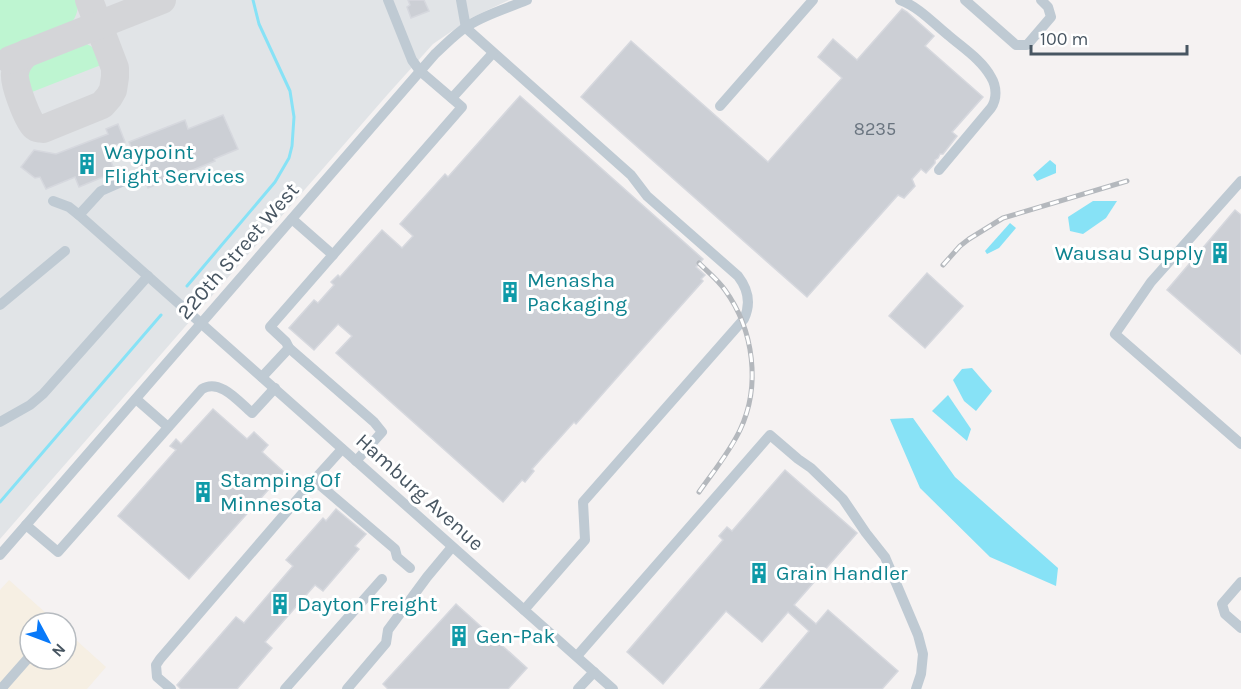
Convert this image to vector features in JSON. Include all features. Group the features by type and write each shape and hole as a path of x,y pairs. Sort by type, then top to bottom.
{"street":[{"path":"357,461 382,432 374,422 289,348 286,342 270,327 462,107 420,71 412,60 388,0"},
{"path":"461,0 465,28 631,175 646,196 738,276 746,292 748,307 744,319 583,502 585,540 524,610"},
{"name":"220th Street West","path":"0,555 441,48 465,28 482,18 527,0"},
{"path":"720,105 813,0"},
{"path":"900,0 915,7 971,54 987,71 995,88 995,103 939,170"},
{"path":"965,0 1016,45 1027,45 1051,16 1048,7 1041,0"},
{"path":"453,98 493,53"},
{"path":"79,215 101,191 126,180"},
{"path":"1241,181 1151,282 1115,334 1241,444"},
{"name":"Hamburg Avenue","path":"53,201 69,207 79,215 614,689"},
{"path":"292,219 333,255"},
{"path":"0,305 65,251"},
{"path":"0,422 30,405 43,394 148,276"},
{"path":"262,377 289,348"},
{"path":"26,525 58,552 204,387 221,388 252,413 275,388"},
{"path":"136,399 168,427"},
{"path":"577,657 770,435 811,468 843,499 885,557 918,635 923,654 921,674 916,689"},
{"path":"171,689 157,677 156,665 160,659 342,449"},
{"path":"314,480 395,549 397,557 410,568"},
{"path":"347,689 386,643 388,630 452,547"},
{"path":"285,689 382,579"},
{"path":"1241,582 1222,604 1225,614 1241,628"},
{"path":"1,689 18,670"},
{"path":"578,689 594,672"}],"shaded area":[{"path":"0,0 509,0 471,18 433,44 0,539"}],"green space":[{"path":"0,0 78,0 78,7 74,19 61,29 0,54"},
{"path":"84,43 100,54 101,65 32,92 27,88 24,78 32,63"}],"sand":[{"path":"9,580 44,611 18,611 18,671 78,671 78,642 106,667 87,689 0,689 0,590"}],"water":[{"path":"1050,160 1056,165 1056,173 1037,181 1033,175"},
{"path":"1093,201 1117,201 1106,218 1083,234 1070,231 1068,217"},
{"path":"1010,223 1016,228 999,248 987,254 985,251"},
{"path":"972,368 992,391 976,411 964,401 953,380 962,369"},
{"path":"948,395 971,429 967,441 932,411"},
{"path":"913,418 955,477 1058,568 1056,586 990,557 920,488 890,419"}],"building":[{"path":"408,0 424,0 429,11 411,18 407,7 410,5"},
{"path":"902,9 934,36 925,46 983,97 952,132 957,136 943,154 940,154 926,173 921,169 912,179 915,186 904,198 898,195 807,297 581,97 631,41 768,162 842,78 818,57 833,39 857,60"},
{"name":"Menasha Packaging","path":"520,96 703,259 696,267 705,275 701,279 703,281 576,424 574,422 532,469 534,471 525,482 522,480 503,502 336,353 352,336 338,324 314,350 289,328 314,300 318,303 334,285 331,282 338,275 340,277 382,230 402,248 413,236 400,224 445,174 448,177"},
{"path":"223,115 238,149 214,159 215,161 148,188 129,142 185,120 188,129"},
{"name":"Waypoint Flight Services","path":"118,124 125,142 106,148 115,172 79,187 75,177 46,189 40,177 35,178 21,167 34,150 56,154 108,134 106,129"},
{"name":"Wausau Supply","path":"1235,210 1241,215 1241,354 1167,290"},
{"path":"927,273 963,306 925,348 889,316"},
{"name":"Stamping Of Minnesota","path":"213,409 247,439 254,432 268,445 262,452 284,472 189,579 118,516 176,450 170,446 176,439 181,444"},
{"name":"Grain Handler","path":"785,470 857,533 794,605 816,624 828,610 898,671 882,689 760,689 809,631 788,612 762,642 726,611 663,684 627,652 723,540 719,536 727,527 732,531"},
{"name":"Dayton Freight","path":"336,509 366,534 355,546 359,549 323,591 315,585 265,642 272,648 237,689 181,689 177,685 236,617 244,623 293,566 286,560 323,518 326,521"},
{"name":"Gen-Pak","path":"456,604 527,668 508,689 388,689 383,684"}],"waterway":[{"path":"187,286 275,182 289,158 292,146 294,117 290,91 259,24 253,0"},
{"path":"0,502 161,315"}],"taxiway":[{"path":"27,53 18,64 15,78 24,109 35,127 43,129 102,105 113,90 115,68 89,0"},
{"path":"10,60 162,0"}],"railway":[{"path":"943,265 960,246 1003,218 1127,181"},
{"path":"699,263 722,286 743,323 751,358 752,377 747,413 740,430 699,492"}],"place":[{"name":"Waypoint Flight Services","path":"87,164"},
{"name":"Wausau Supply","path":"1220,253"},
{"name":"Menasha Packaging","path":"510,292"},
{"name":"Stamping Of Minnesota","path":"203,492"},
{"name":"Grain Handler","path":"759,573"},
{"name":"Dayton Freight","path":"280,604"},
{"name":"Gen-Pak","path":"459,636"}]}
